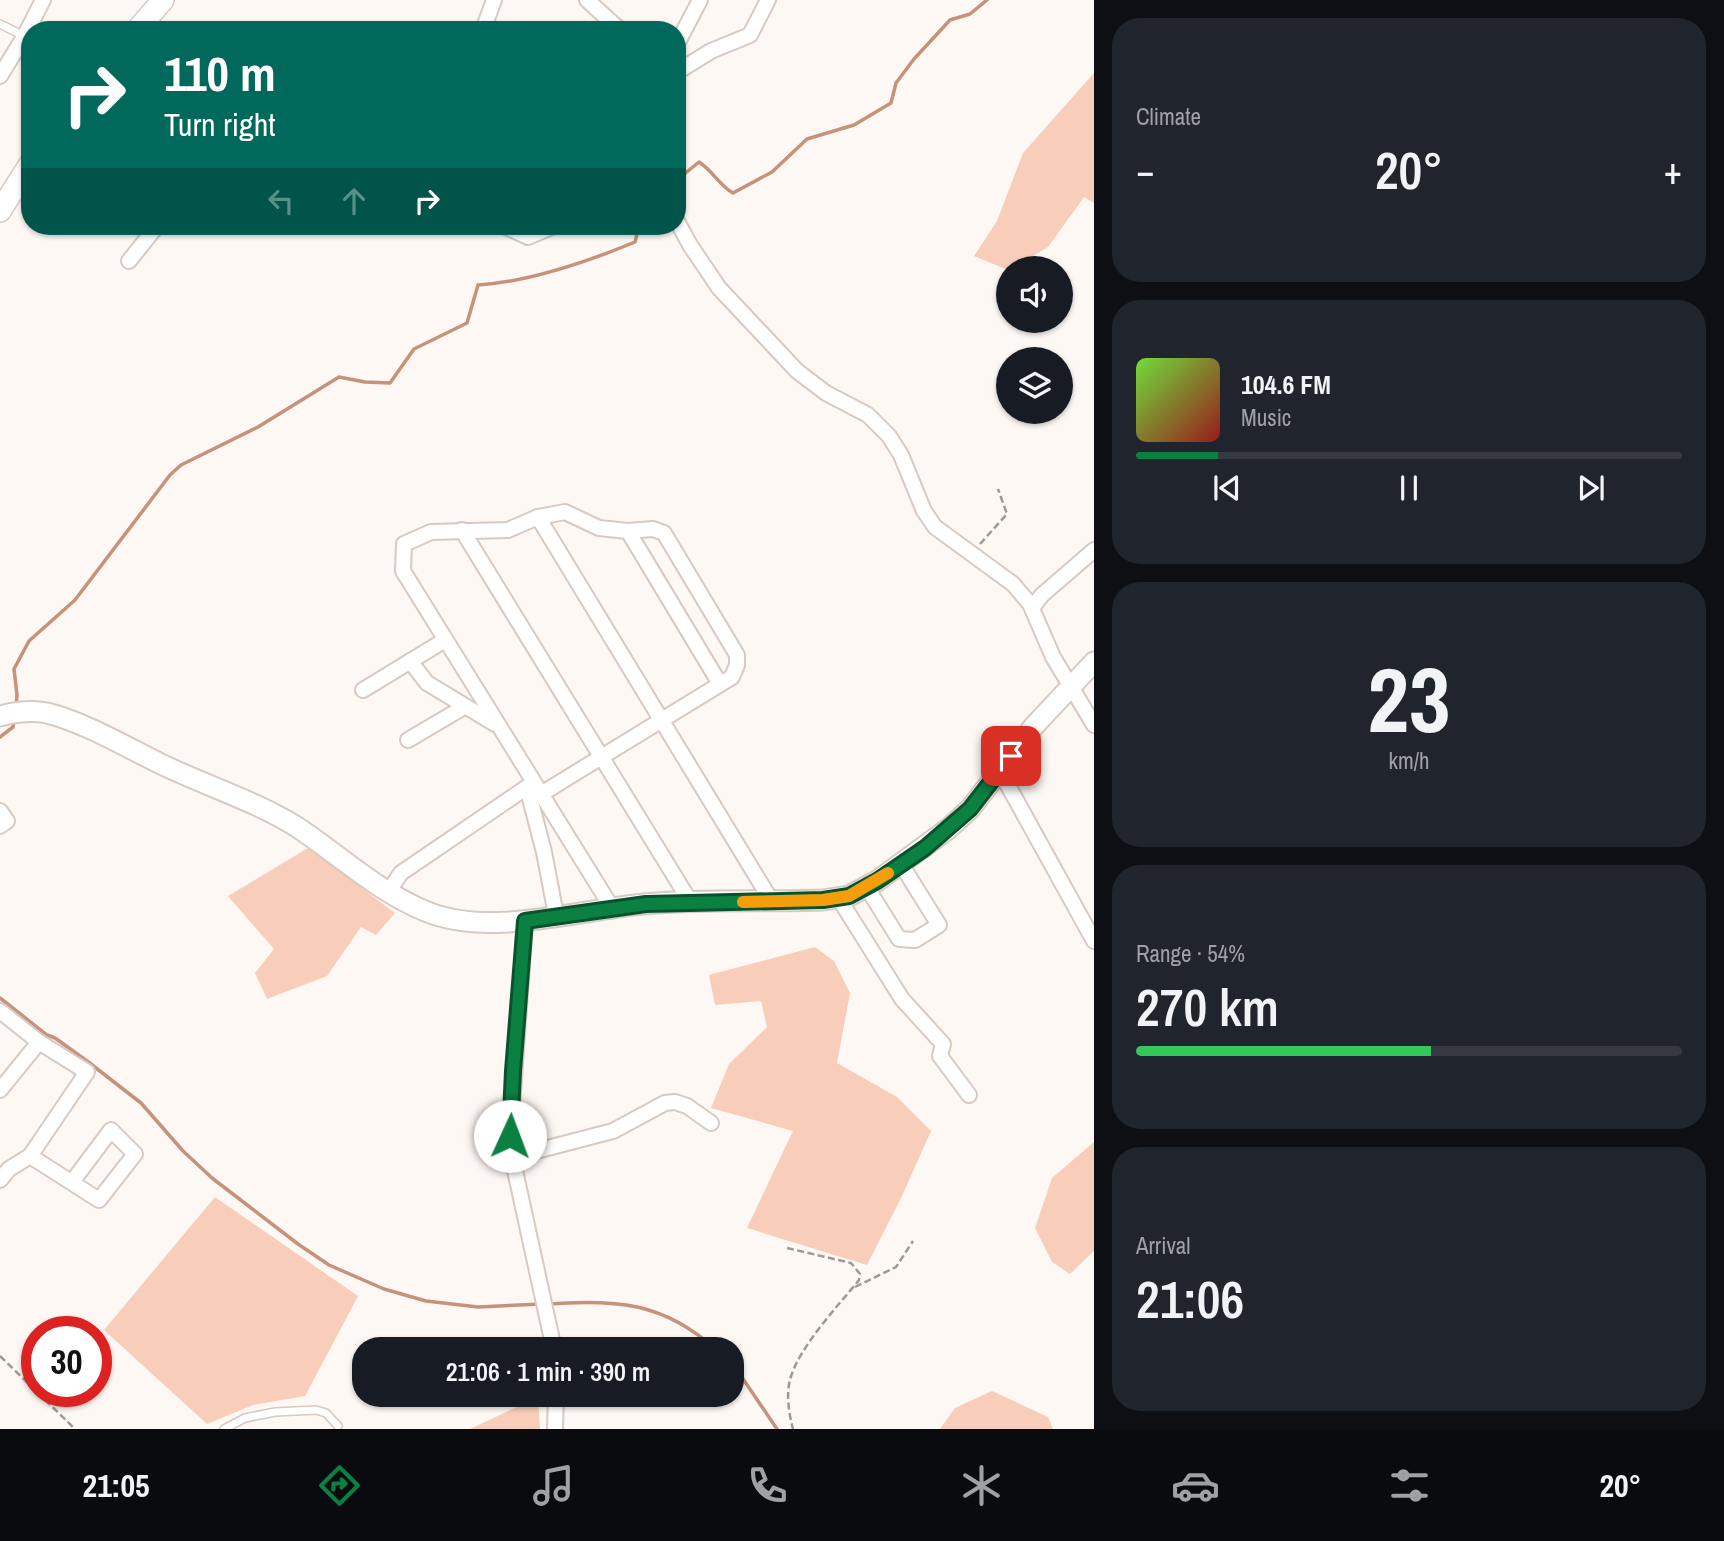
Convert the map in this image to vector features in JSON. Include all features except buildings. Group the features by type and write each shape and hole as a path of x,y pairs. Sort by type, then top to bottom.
{"main road":[{"path":"145,21 163,0"},
{"path":"0,211 21,183"}],"street":[{"path":"32,21 43,0"},
{"path":"486,21 494,0"},
{"path":"587,0 610,21"},
{"path":"686,27 700,0"},
{"path":"686,66 711,51 750,35 768,0"},
{"path":"0,76 21,42"},
{"path":"129,261 151,235"},
{"path":"686,235 719,288 797,371 826,393 867,415 889,436 936,527 1013,584 1032,608 1053,657 1094,725"},
{"path":"388,892 401,873 534,788 603,758 732,677 737,665 737,655 664,533 653,529 628,531 599,527 565,512 538,517 508,530 431,532 404,544 403,571 534,788 612,908"},
{"path":"538,517 772,902"},
{"path":"461,530 691,903"},
{"path":"628,531 720,684"},
{"path":"1032,608 1042,595 1094,550"},
{"path":"363,690 445,640"},
{"path":"410,661 427,683 498,725"},
{"path":"0,716 20,711 47,713 93,731 254,804 296,827 388,892 425,912 488,924 646,904 772,902 849,896 901,864 970,809 1034,726 1094,662"},
{"path":"408,740 464,707"},
{"path":"1000,771 1094,941"},
{"path":"534,788 556,915"},
{"path":"0,811 7,821 0,826"},
{"path":"866,886 899,939 915,940 939,925 901,864"},
{"path":"838,897 902,999 943,1044 940,1056 969,1095"},
{"path":"525,921 510,1136 551,1337"},
{"path":"0,1011 39,1042 87,1072 30,1156 9,1168 0,1180"},
{"path":"0,1090 39,1042"},
{"path":"513,1157 613,1131 664,1103 675,1102 687,1106 711,1123"},
{"path":"30,1156 99,1200 135,1154 111,1130 72,1182"},
{"path":"555,1429 556,1407"}],"lane":[{"path":"0,23 21,35"},
{"path":"224,1429 244,1418 316,1410 326,1413 338,1426"}],"path":[{"path":"971,554 1007,514 998,489"},
{"path":"853,1287 896,1267 914,1241"},
{"path":"787,1248 851,1263 860,1274 800,1356 789,1381 788,1403 793,1429"},
{"path":"0,1356 75,1429"}],"shaded area":[{"path":"1094,73 1094,203 1084,197 1048,247 1033,256 996,256 996,265 974,256 997,221 1023,153"},
{"path":"308,848 395,913 376,935 361,927 327,976 267,999 255,973 274,949 228,896"},
{"path":"815,947 834,961 850,993 837,1063 897,1097 931,1131 867,1265 747,1228 793,1131 711,1108 729,1064 767,1027 761,1001 715,1005 709,975"},
{"path":"1094,1142 1094,1251 1070,1274 1052,1262 1035,1228 1052,1178"},
{"path":"215,1197 358,1296 305,1396 253,1405 207,1424 112,1337 112,1320"},
{"path":"992,1391 1048,1417 1053,1429 940,1429 955,1408"},
{"path":"517,1407 539,1407 540,1429 470,1429"}],"waterway":[{"path":"686,173 699,162 733,193 772,172 807,139 854,125 891,103 896,83 950,20 970,14 987,0"},
{"path":"16,706 14,669 29,641 75,600 170,475 181,465 258,427 339,377 390,383 414,349 467,323 478,285 517,280 558,270 635,242 637,235"},
{"path":"0,737 13,727 14,720"},
{"path":"0,998 141,1103 183,1151 212,1178 329,1265 384,1289 426,1301 478,1307 541,1304"},
{"path":"548,1304 595,1302 637,1307 677,1321 701,1337"},
{"path":"744,1380 777,1429"}],"slow traffic":[{"path":"743,902 823,900 849,896 888,873"}],"route":[{"path":"510,1136 525,921 646,904 823,900 849,896 877,881 948,829 970,809 1011,756"}]}
